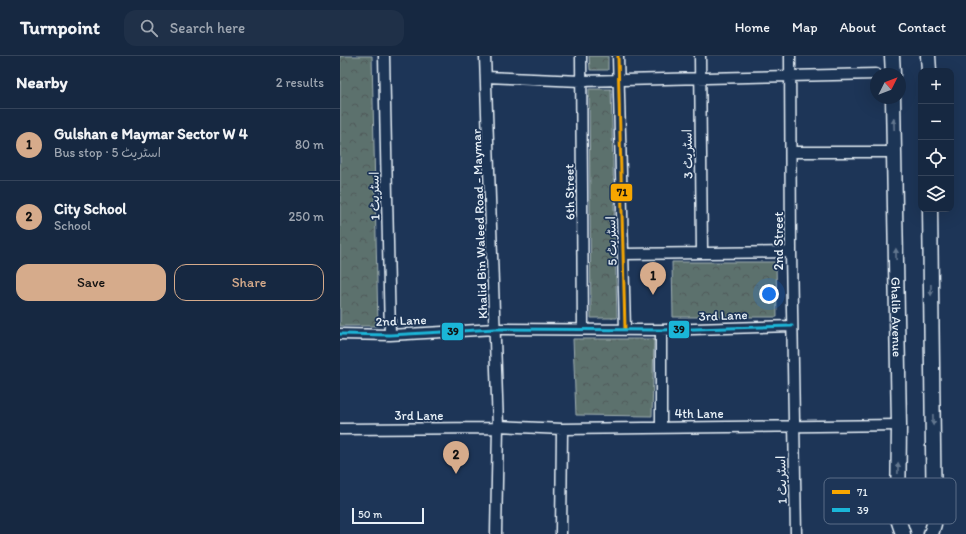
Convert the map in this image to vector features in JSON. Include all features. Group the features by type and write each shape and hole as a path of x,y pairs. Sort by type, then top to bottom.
{"street":[{"name":"اسٹریٹ 1","path":"384,56 390,335"},
{"name":"Khalid Bin Waleed Road - Maymar","path":"485,56 496,328 498,427 496,534"},
{"name":"6th Street","path":"581,56 583,328"},
{"name":"اسٹریٹ 5","path":"618,56 625,330"},
{"name":"اسٹریٹ 3","path":"700,56 699,78 702,252"},
{"name":"2nd Street","path":"790,56 793,426"},
{"path":"892,56 893,68"},
{"path":"928,56 929,68"},
{"path":"487,77 581,81 870,74"},
{"name":"Ghalib Avenue","path":"893,104 899,425 898,478"},
{"path":"791,152 895,152"},
{"path":"930,212 933,478"},
{"path":"624,254 791,252"},
{"name":"3rd Lane","path":"583,328 661,330 792,326"},
{"name":"2nd Lane","path":"340,334 390,335 496,328 583,328"},
{"path":"661,330 661,426"},
{"name":"4th Lane","path":"498,427 562,429 661,426 899,425"},
{"name":"اسٹریٹ 1","path":"793,426 796,534"},
{"name":"3rd Lane","path":"340,429 498,427"},
{"path":"561,534 562,429"},
{"name":"Ghalib Avenue","path":"900,524 903,534"},
{"path":"931,534 934,524"}],"green space":[{"path":"340,56 372,56 378,326 340,326"},
{"path":"589,56 608,56 608,70 590,70"},
{"path":"589,89 611,89 617,318 591,318"},
{"path":"672,262 776,262 777,317 673,317"},
{"path":"573,339 654,339 652,416 576,415"}],"transit line":[{"name":"71","path":"618,56 625,329"},
{"name":"39","path":"340,334 390,335 495,329 661,330 792,326"}],"place":[{"name":"Gulshan e Maymar Sector W 4","path":"653,295"},
{"name":"City School","path":"456,474"}]}
